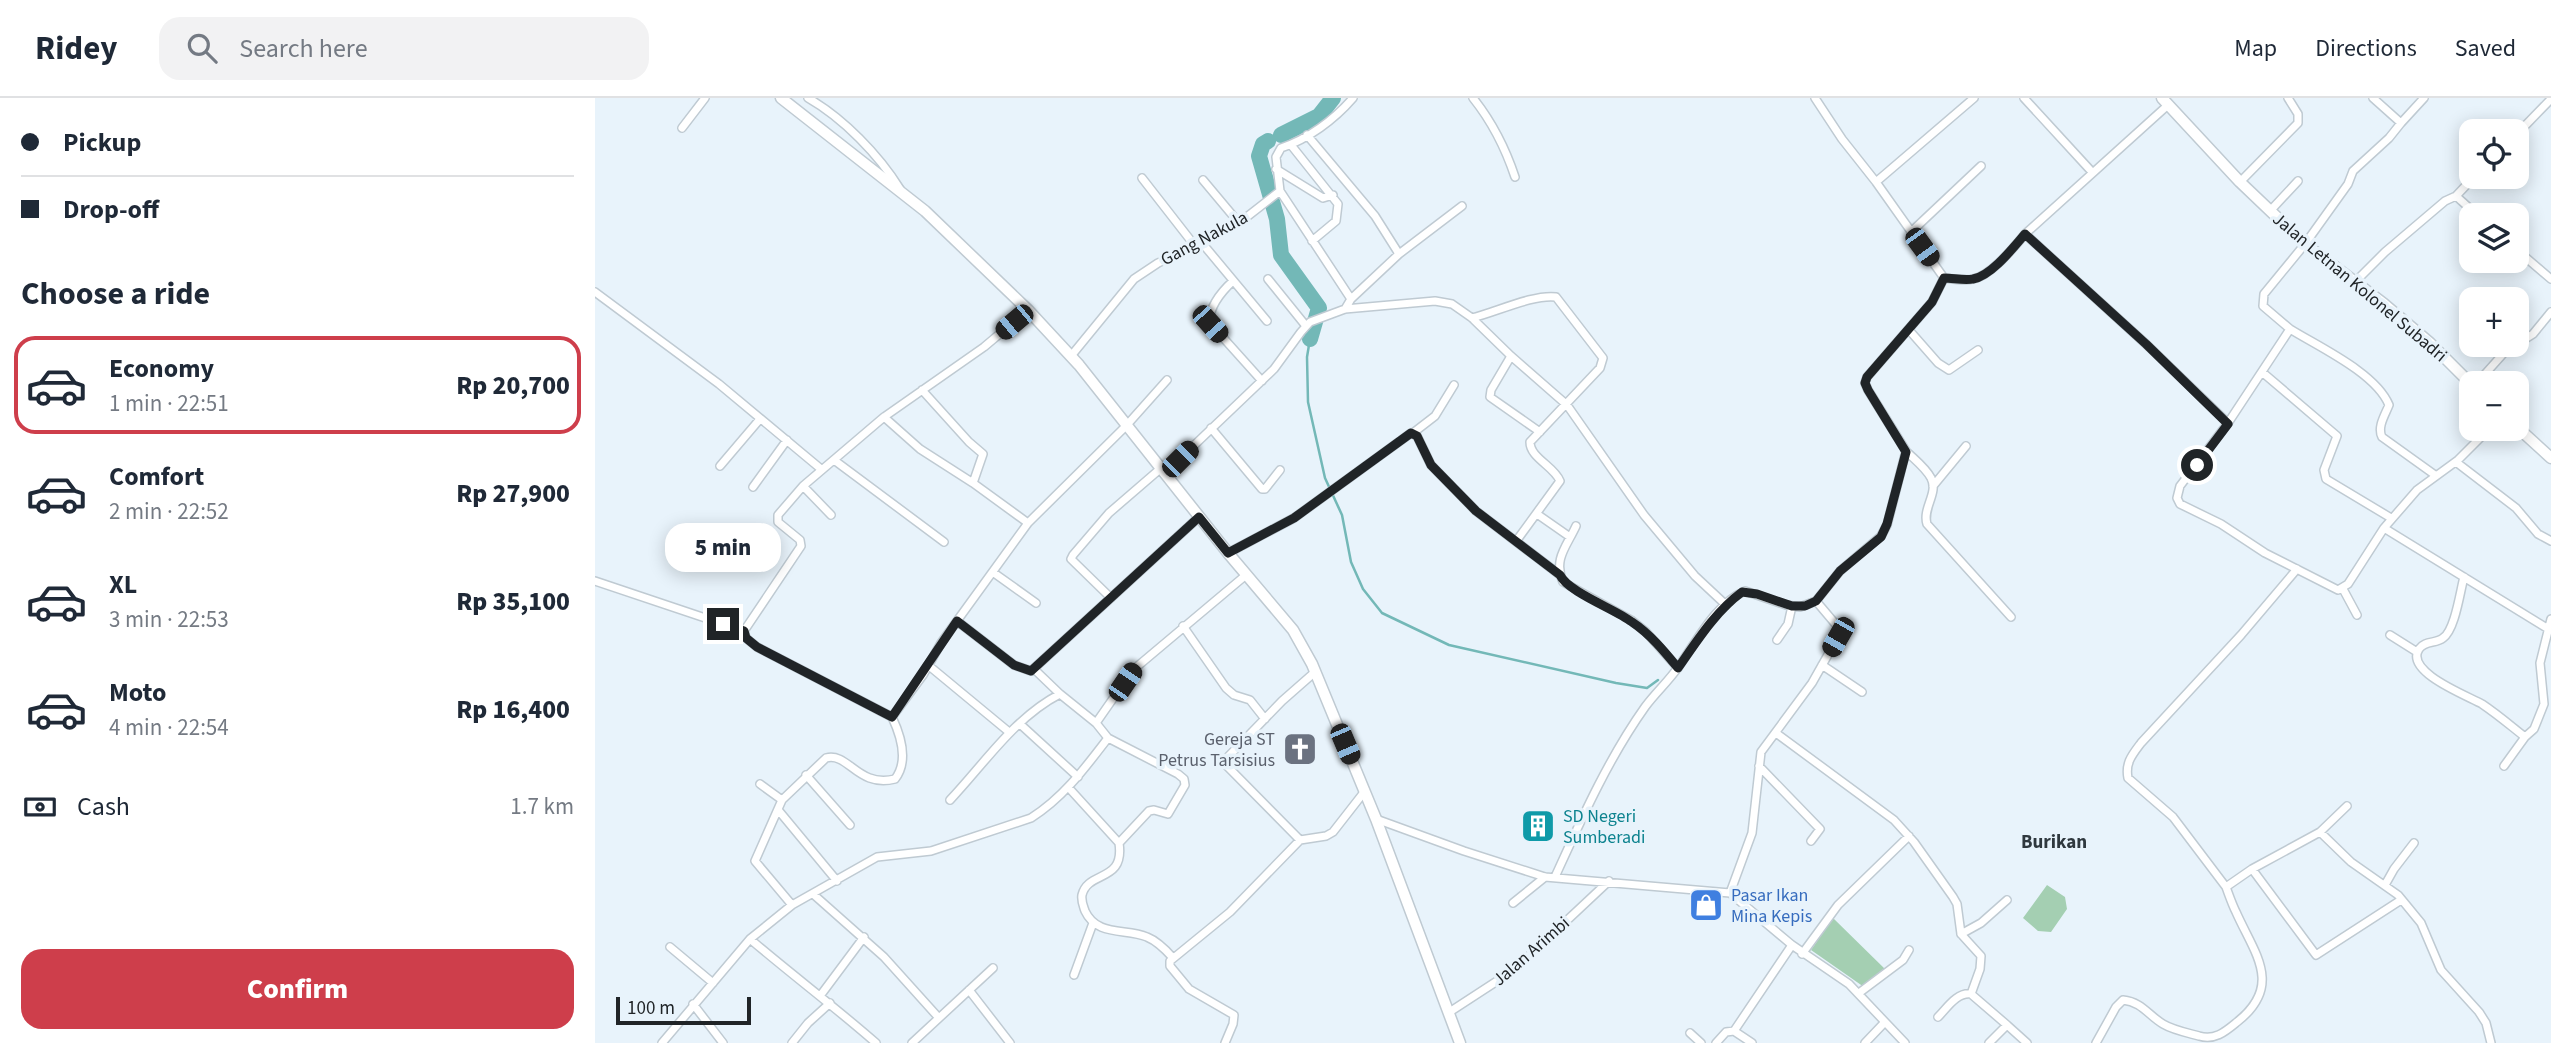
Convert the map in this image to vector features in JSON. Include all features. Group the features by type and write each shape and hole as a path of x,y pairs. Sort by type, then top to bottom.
{"main road":[{"path":"781,98 938,223 1028,310 1071,356 1162,472 1293,630 1315,672 1365,791 1460,1043"},
{"name":"Jalan Letnan Kolonel Subadri","path":"2165,102 2240,182 2305,244 2385,304 2459,372"},
{"path":"2529,438 2551,458"}],"street":[{"path":"682,128 705,98"},
{"path":"808,98 849,130 892,176 902,193"},
{"path":"1351,299 1312,241 1274,195 1278,152 1281,148 1291,145 1332,119 1353,98"},
{"path":"1473,98 1493,124 1505,146 1515,177"},
{"path":"1815,98 1944,278"},
{"path":"1876,182 1974,98"},
{"path":"2024,98 2092,172"},
{"path":"2240,182 2298,123 2298,114 2288,98"},
{"path":"2373,98 2401,123"},
{"path":"2424,98 2368,160 2356,169 2305,244 2263,297 2263,306 2290,329 2346,363 2377,386 2389,405 2380,425 2382,437 2435,475"},
{"path":"2529,122 2551,99"},
{"path":"1944,278 1974,279 1985,274 2165,102"},
{"path":"1307,135 1375,216 1399,254"},
{"path":"1291,145 1338,204 1335,221 1312,241"},
{"path":"1911,232 1981,166"},
{"path":"1276,169 1314,194 1323,198 1333,195"},
{"path":"1142,178 1266,321"},
{"path":"1203,180 1239,223"},
{"path":"2270,211 2298,181"},
{"path":"2354,283 2385,251 2462,189"},
{"name":"Gang Nakula","path":"1071,356 1134,279 1158,263 1239,223 1274,195"},
{"path":"2456,195 2464,203"},
{"path":"1345,309 1351,299 1399,254 1462,206"},
{"path":"2025,234 2146,344 2228,424"},
{"path":"2529,260 2551,279"},
{"path":"1933,486 1931,478 1906,452 1865,383 1870,372 1932,302 1944,278"},
{"path":"1268,279 1306,326"},
{"path":"1233,281 1224,289 1212,309 1209,322 1262,381"},
{"path":"595,292 719,384 821,470"},
{"path":"1472,318 1540,297 1560,299 1602,358 1600,368 1530,442 1529,447 1557,474 1560,481 1517,540"},
{"path":"1111,598 1071,559 1073,555 1109,513 1162,472 1262,381 1306,326 1345,309 1435,300 1452,304 1472,318 1567,405 1644,514 1695,576 1726,605"},
{"path":"792,905 755,861 782,800 826,758 832,756 846,762 863,777 882,781 895,779 903,766 903,758 892,717 757,647 746,638 744,631 801,546 800,540 778,522 780,511 803,486 884,416 984,347 1028,310"},
{"path":"2529,336 2551,312"},
{"path":"2290,329 2228,424 2180,486 2177,498 2181,504 2221,524 2265,553 2332,588 2343,589"},
{"path":"1909,330 1938,363 1949,370 1978,350"},
{"path":"1511,356 1491,390 1490,397 1540,432"},
{"path":"2488,371 2502,357"},
{"path":"2262,372 2337,436 2324,470 2326,479 2391,518"},
{"path":"892,717 1028,523 1126,426 1167,380"},
{"path":"1228,553 1294,518 1426,424 1444,404 1454,385"},
{"path":"922,390 983,454 973,483"},
{"path":"884,416 920,449 1028,523"},
{"path":"720,466 760,419"},
{"path":"1211,428 1262,489 1265,489 1280,470"},
{"path":"1415,432 1431,465 1476,511 1560,575 1568,586 1631,620 1646,632 1678,668"},
{"path":"753,487 787,440"},
{"path":"2343,589 2391,518 2411,495 2456,462 2477,441"},
{"path":"1966,446 1933,486 1925,516 1927,524 2011,617"},
{"path":"1555,877 1626,736 1646,705 1678,668 1696,640 1726,605 1745,591 1792,606 1805,606 1816,601 1840,571 1881,537 1906,452"},
{"path":"834,460 944,542"},
{"path":"2456,462 2515,508 2538,534 2551,541"},
{"path":"803,486 831,515"},
{"path":"1537,514 1570,537"},
{"path":"957,621 1014,665 1028,671 1034,669 1199,517"},
{"path":"1560,575 1559,560 1565,543 1576,526"},
{"path":"2384,528 2549,629"},
{"path":"2096,1043 2116,1007 2123,1000 2141,1004 2165,1025 2207,1039 2218,1036 2243,1017 2258,1000 2262,987 2261,966 2226,887 2173,817 2128,778 2126,769 2141,743 2241,635 2297,569"},
{"path":"994,573 1036,603"},
{"path":"1096,723 1133,670 1246,575"},
{"path":"2464,577 2450,630 2443,639 2423,645 2417,652 2419,666 2450,688 2479,702 2525,737"},
{"path":"595,581 744,631"},
{"path":"2343,589 2357,615"},
{"path":"1730,893 1752,833 1761,752 1812,683 1838,637 1838,627 1816,601"},
{"path":"1777,640 1788,624 1792,606"},
{"path":"2504,766 2534,729 2547,696 2539,673 2551,620"},
{"path":"1183,626 1226,688 1234,695 1250,701 1265,719"},
{"path":"2390,635 2417,652"},
{"path":"928,665 1009,732"},
{"path":"1822,665 1862,692"},
{"path":"1034,669 1096,723 1108,738 1184,779 1185,785 1168,814 1149,811 1119,843"},
{"path":"1300,840 1223,762 1315,672"},
{"path":"950,800 1009,732 1048,700 1060,694"},
{"path":"1020,724 1078,777"},
{"path":"1776,733 1894,820 1909,836 1957,904 1961,934 1981,956 1980,969 1971,994"},
{"path":"662,1043 750,939 792,905 877,857 931,851 1031,818 1078,777 1108,738"},
{"path":"1759,766 1820,829 1811,841"},
{"path":"806,775 850,825"},
{"path":"760,784 782,800"},
{"path":"1067,788 1119,843 1117,866 1087,885 1083,891 1081,900 1087,915 1093,923 1116,932 1145,936 1160,945 1173,958"},
{"path":"1225,1043 1234,1015 1189,989 1170,967 1173,958 1230,912 1300,840 1330,834 1365,791"},
{"path":"2226,887 2252,869 2320,832 2347,806"},
{"path":"779,811 837,881"},
{"path":"1376,819 1545,877 1730,893 1802,954 1849,984 1905,1043"},
{"path":"2320,832 2351,862 2385,885 2421,923 2441,970 2479,1012 2486,1023 2491,1043"},
{"path":"1802,954 1838,905 1909,836"},
{"path":"2385,885 2414,843"},
{"path":"2252,869 2316,955 2320,955 2401,900"},
{"path":"1513,903 1545,877"},
{"name":"Jalan Arimbi","path":"1448,1013 1514,970 1609,881"},
{"path":"813,894 864,937 939,1018"},
{"path":"1961,934 1990,916 2007,900"},
{"path":"1074,975 1093,923"},
{"path":"820,996 864,937"},
{"path":"750,939 876,1043"},
{"path":"1734,1031 1792,945"},
{"path":"670,947 713,983"},
{"path":"1859,993 1903,960 1909,950"},
{"path":"912,1043 993,968"},
{"path":"969,990 1010,1043"},
{"path":"1938,1017 1958,997 1965,993 1971,994 2027,1043"},
{"path":"792,1043 830,1003"},
{"path":"693,1004 723,1043"},
{"path":"1865,1043 1885,1022"},
{"path":"1989,1043 2007,1025"},
{"path":"1716,1043 1726,1032 1734,1031 1752,1043"},
{"path":"1690,1033 1701,1043"}],"green space":[{"path":"2047,885 2065,897 2067,909 2051,932 2038,931 2023,918"},
{"path":"1833,918 1886,970 1864,987 1811,950"}],"waterway":[{"path":"1281,135 1319,116 1333,98"},
{"path":"1268,141 1263,144 1259,156 1277,219 1281,255 1319,308 1310,339"},
{"path":"1310,339 1307,357 1308,402 1325,478 1342,515 1351,562 1363,589 1382,613 1449,645 1616,683 1647,688 1658,680"}],"place":[{"name":"Gereja ST Petrus Tarsisius","path":"1300,749"},
{"name":"SD Negeri Sumberadi","path":"1538,826"},
{"name":"Pasar Ikan Mina Kepis","path":"1706,905"}],"district":[{"name":"Burikan","path":"2054,841"}],"route":[{"path":"723,624 744,631 746,638 757,647 892,717 923,675 957,621 1014,665 1031,671 1199,517 1228,553 1294,518 1413,433 1431,465 1476,511 1560,575 1568,586 1631,620 1646,632 1678,668 1696,640 1726,605 1742,592 1757,594 1786,605 1805,606 1816,601 1840,571 1881,537 1906,452 1868,390 1865,383 1867,377 1932,302 1944,278 1974,279 1985,274 2025,234 2146,344 2228,424 2197,465"}]}
